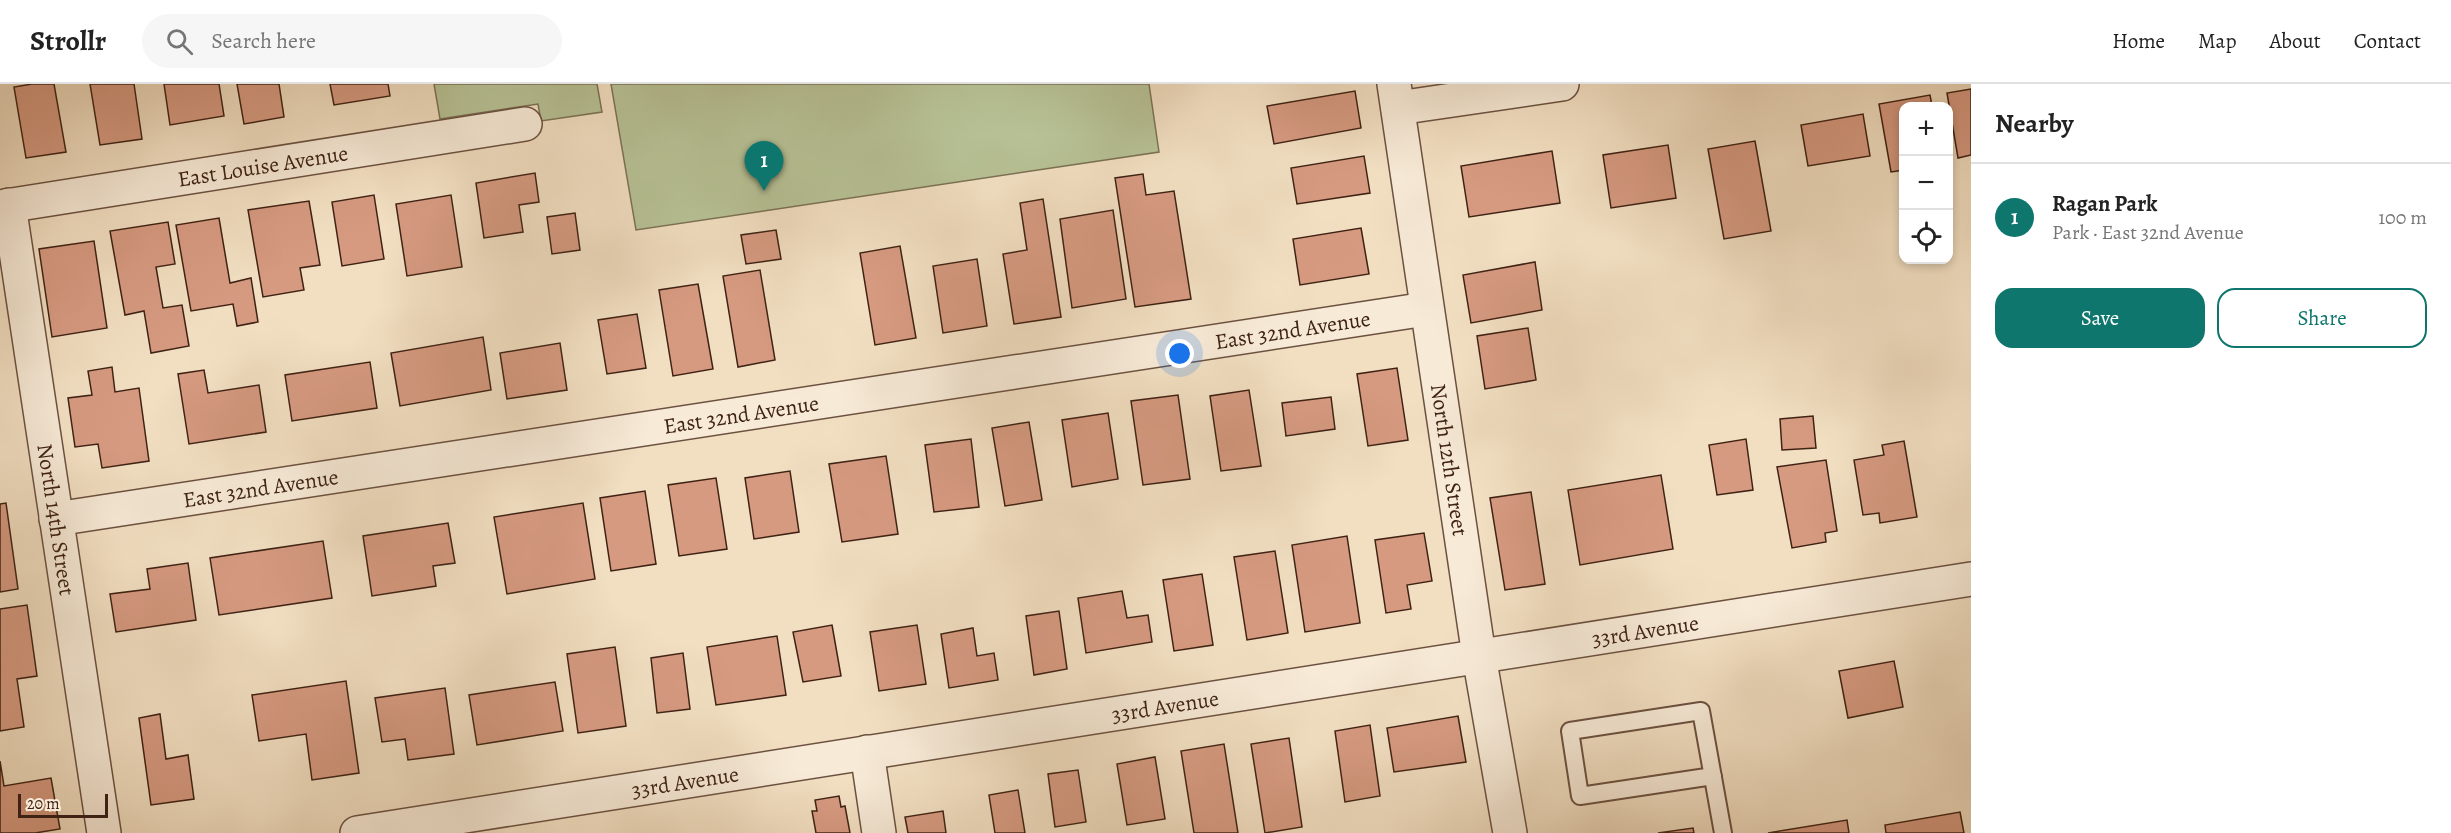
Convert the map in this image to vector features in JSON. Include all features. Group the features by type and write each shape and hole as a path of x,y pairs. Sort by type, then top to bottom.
{"street":[{"path":"1396,96 1562,84"},
{"name":"North 12th Street","path":"1396,96 1479,656 1510,833"},
{"name":"East Louise Avenue","path":"5,206 525,124"},
{"name":"North 14th Street","path":"5,206 104,833"},
{"name":"East 32nd Avenue","path":"56,519 1426,309"},
{"name":"33rd Avenue","path":"357,833 1971,579"},
{"path":"867,752 879,833"}],"lane":[{"path":"1713,776 1581,796 1570,731 1701,711 1713,776 1723,833"}],"green space":[{"path":"434,84 597,84 602,112 541,121 538,104 440,119"},
{"path":"611,84 1149,84 1159,152 636,230"}],"building":[{"path":"54,84 66,152 26,158 14,87"},
{"path":"90,84 134,84 142,139 100,145"},
{"path":"164,84 219,84 224,116 170,125"},
{"path":"237,84 279,84 284,117 244,124"},
{"path":"330,84 388,84 390,96 334,105"},
{"path":"1971,89 1971,155 1958,158 1953,128 1953,102 1949,102 1947,93"},
{"path":"1355,91 1361,128 1274,144 1267,106"},
{"path":"1930,95 1931,102 1899,102 1899,171 1891,172 1879,104"},
{"path":"1863,114 1870,156 1808,166 1801,125"},
{"path":"1755,141 1771,231 1724,239 1708,149"},
{"path":"1668,145 1676,198 1611,208 1603,155"},
{"path":"1552,151 1560,203 1469,217 1461,166"},
{"path":"1364,156 1370,193 1297,204 1291,168"},
{"path":"535,173 539,202 519,205 523,232 484,238 476,183"},
{"path":"1143,174 1146,195 1174,191 1191,299 1135,307 1115,178"},
{"path":"374,195 384,259 342,266 332,202"},
{"path":"451,195 462,267 407,276 396,204"},
{"path":"1043,199 1061,317 1014,324 1003,254 1027,250 1020,203"},
{"path":"309,201 320,265 300,268 304,290 263,297 248,210"},
{"path":"1113,210 1126,299 1072,308 1060,219"},
{"path":"575,213 580,250 552,254 547,217"},
{"path":"219,218 230,283 251,278 258,322 237,326 233,304 191,311 176,225"},
{"path":"168,222 175,264 156,267 163,308 182,305 189,346 151,353 144,311 125,315 110,231"},
{"path":"1361,228 1369,274 1300,285 1293,239"},
{"path":"776,230 781,259 746,264 741,235"},
{"path":"94,241 107,328 52,337 39,249"},
{"path":"900,246 916,338 875,345 860,253"},
{"path":"977,259 987,326 943,333 933,266"},
{"path":"1535,262 1542,310 1471,323 1463,275"},
{"path":"760,270 775,360 738,367 723,276"},
{"path":"698,284 713,369 673,376 659,290"},
{"path":"637,314 646,368 607,374 598,320"},
{"path":"1528,328 1536,380 1485,389 1477,336"},
{"path":"483,337 491,390 400,406 391,353"},
{"path":"560,343 567,390 507,399 500,353"},
{"path":"370,362 377,408 292,421 285,375"},
{"path":"112,367 115,392 139,388 149,461 102,468 98,444 75,447 68,398 92,395 88,371"},
{"path":"1397,368 1408,440 1368,446 1357,374"},
{"path":"204,370 208,393 259,385 266,432 189,444 178,374"},
{"path":"1249,390 1261,466 1221,471 1210,396"},
{"path":"1178,395 1190,479 1143,485 1131,401"},
{"path":"1331,397 1335,429 1286,436 1282,403"},
{"path":"1108,413 1118,479 1072,487 1062,420"},
{"path":"1813,416 1816,448 1782,450 1780,419"},
{"path":"1029,422 1042,500 1005,506 992,428"},
{"path":"971,439 979,507 934,512 925,445"},
{"path":"1746,439 1753,490 1717,495 1709,445"},
{"path":"1904,441 1917,517 1880,523 1879,513 1863,515 1854,460 1884,455 1882,445"},
{"path":"886,456 898,534 842,542 829,464"},
{"path":"1826,460 1837,531 1825,533 1826,542 1792,548 1777,467"},
{"path":"790,471 799,532 754,539 745,478"},
{"path":"1661,475 1673,549 1580,565 1568,490"},
{"path":"716,478 727,549 679,556 668,485"},
{"path":"645,491 656,564 611,571 600,498"},
{"path":"1531,492 1545,584 1505,590 1490,498"},
{"path":"6,503 18,589 0,592 0,504"},
{"path":"583,503 595,579 507,594 494,517"},
{"path":"448,523 455,563 433,566 436,586 372,596 363,536"},
{"path":"1424,533 1432,581 1407,585 1411,609 1386,613 1375,540"},
{"path":"1347,536 1360,623 1305,632 1292,545"},
{"path":"323,541 332,598 219,615 210,558"},
{"path":"1275,551 1288,633 1247,640 1234,557"},
{"path":"188,563 196,620 116,632 110,594 150,589 147,569"},
{"path":"1202,574 1213,645 1174,651 1163,580"},
{"path":"1122,591 1127,618 1148,615 1152,642 1086,653 1078,598"},
{"path":"27,605 37,676 17,679 24,727 0,731 0,609"},
{"path":"1059,611 1067,669 1034,675 1026,616"},
{"path":"832,625 841,676 803,682 793,632"},
{"path":"917,625 926,684 879,691 870,632"},
{"path":"973,628 977,656 994,653 998,680 949,688 941,634"},
{"path":"777,636 786,695 716,705 707,647"},
{"path":"615,647 626,726 578,733 567,654"},
{"path":"683,653 690,709 657,713 651,658"},
{"path":"1894,661 1903,707 1848,718 1839,671"},
{"path":"346,681 359,773 312,780 306,734 259,741 252,695"},
{"path":"555,682 563,731 477,745 469,695"},
{"path":"445,688 454,754 408,760 405,739 382,742 375,698"},
{"path":"160,714 166,759 188,755 194,799 151,805 139,718"},
{"path":"1458,716 1466,762 1394,772 1387,728"},
{"path":"1370,725 1380,796 1345,802 1335,731"},
{"path":"1289,738 1302,827 1265,833 1251,744"},
{"path":"1224,744 1238,833 1194,833 1181,751"},
{"path":"1155,757 1165,819 1127,825 1117,764"},
{"path":"0,761 4,786 51,778 60,829 35,833 0,833"},
{"path":"1078,770 1086,822 1055,827 1048,774"},
{"path":"1018,790 1025,833 995,833 989,795"},
{"path":"839,796 841,807 845,806 850,833 816,833 812,811 817,811 815,800"},
{"path":"943,811 946,833 908,833 905,817"},
{"path":"1960,812 1964,833 1886,833 1885,825"},
{"path":"1847,820 1849,833 1768,833"},
{"path":"1693,828 1694,833 1658,833"}],"place":[{"name":"Ragan Park","path":"764,191"}]}
